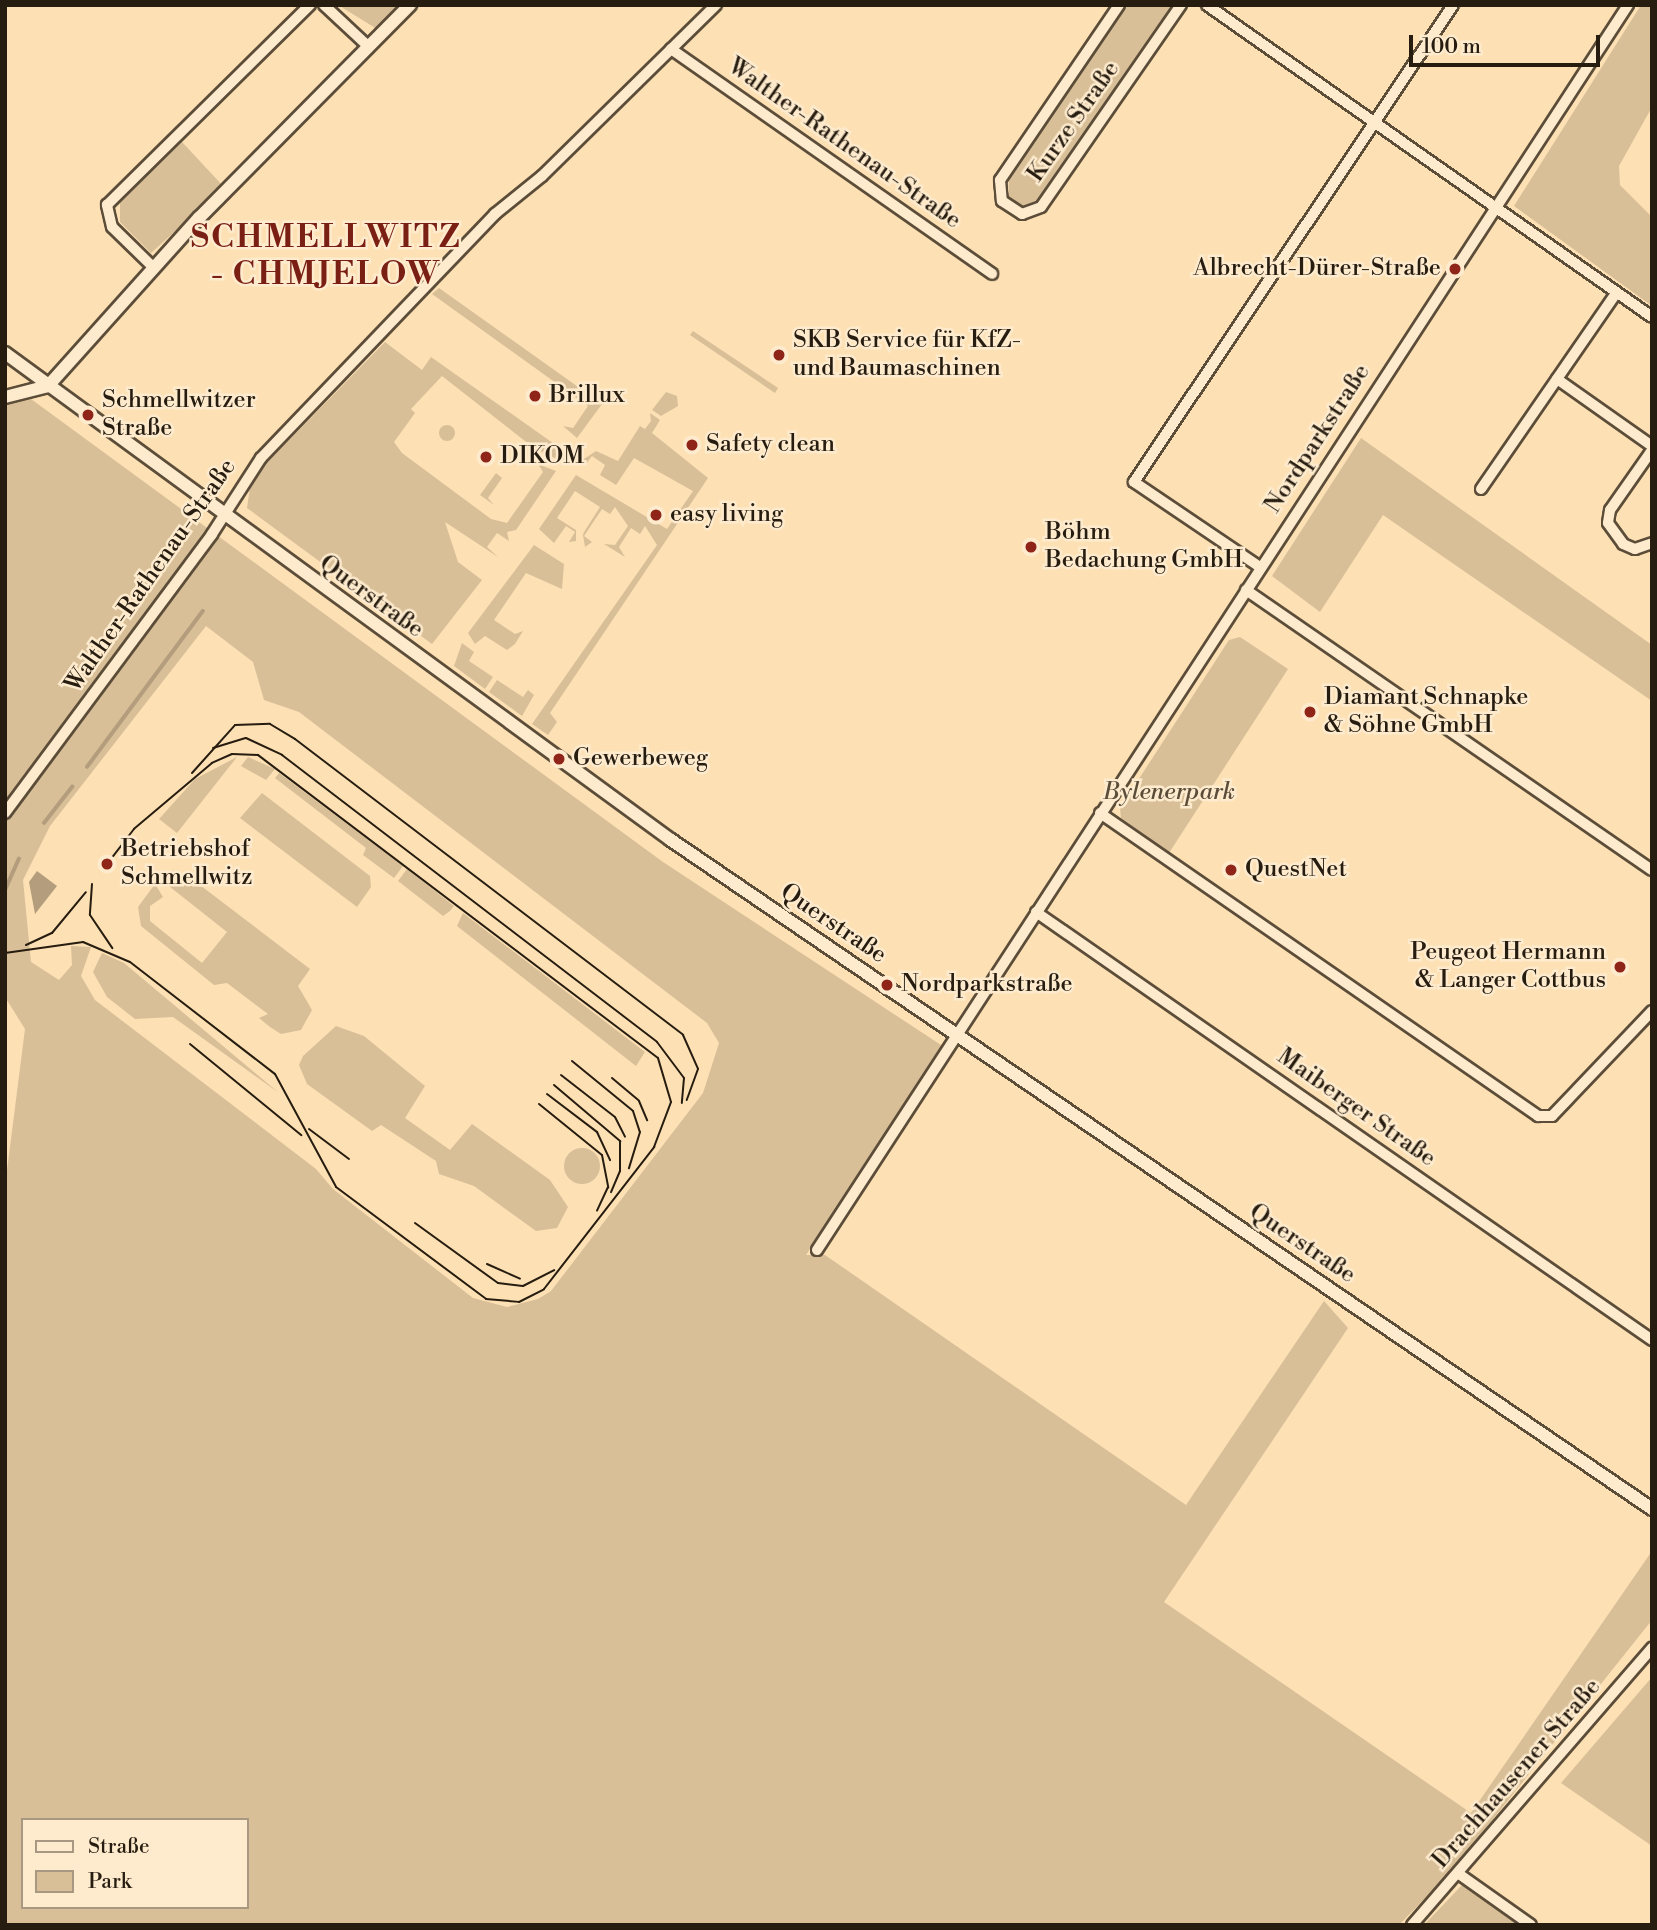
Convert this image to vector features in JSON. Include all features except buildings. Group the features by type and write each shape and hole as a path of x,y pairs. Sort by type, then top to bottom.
{"street":[{"path":"153,267 112,227 107,205 310,5"},
{"path":"324,5 368,46"},
{"path":"5,397 48,386 153,267 410,5"},
{"name":"Walther-Rathenau-Straße","path":"5,813 223,515 261,458 467,243 716,5"},
{"name":"Kurze Straße","path":"1119,5 1000,180 1002,201 1022,214 1041,207 1181,5"},
{"path":"1206,5 1652,317"},
{"path":"1259,567 1134,482 1453,5"},
{"name":"Nordparkstraße","path":"817,1250 1259,567 1628,5"},
{"name":"Walther-Rathenau-Straße","path":"671,49 992,274"},
{"path":"1481,489 1616,293"},
{"name":"Querstraße","path":"5,353 671,840 958,1032 1652,1510"},
{"path":"1557,379 1652,448 1610,510 1608,523 1623,544 1635,549 1652,543"},
{"path":"1246,590 1652,870"},
{"path":"1100,813 1538,1116 1552,1116 1652,1011"},
{"name":"Maiberger Straße","path":"1036,912 1652,1340"},
{"name":"Drachhausener Straße","path":"1412,1925 1459,1874 1652,1648"},
{"path":"1459,1874 1531,1925"}],"green space":[{"path":"338,5 400,5 377,29"},
{"path":"1127,5 1176,5 1040,202 1025,207 1008,197 1009,180"},
{"path":"1641,5 1652,5 1652,107 1619,166 1620,185 1652,217 1652,306 1514,206"},
{"path":"182,142 224,187 151,253 120,222 120,203"},
{"path":"439,288 602,404 577,438 563,426 573,428 588,406 432,294"},
{"path":"693,331 778,388 775,393 690,335"},
{"path":"385,342 422,370 431,357 567,453 563,462 534,448 442,376 411,409 415,413 394,442 402,453 491,519 507,523 543,472 538,464 556,471 516,530 507,532 509,541 497,533 487,547 498,557 445,522 458,562 482,580 432,644 247,508 250,487 264,466"},
{"path":"666,392 677,396 678,406 661,416 652,410"},
{"path":"31,399 663,862 944,1047 806,1255 825,1255 1186,1505 1324,1301 1348,1328 1164,1602 1471,1813 1652,1551 1652,1620 1454,1868 1399,1925 5,1925 5,1186 25,1029 5,997 5,405","holes":["206,626 253,662 264,700 299,712 707,1023 719,1043 703,1093 551,1291 538,1299 507,1307 473,1298 333,1189 316,1169 95,1000 81,976 91,947 71,946 72,965 59,980 31,962 23,880 50,826"]},
{"path":"650,413 660,420 652,433 708,478 550,713 557,722 548,735 532,724 657,545 645,526 640,534 631,528 619,547 625,557 604,544 615,545 628,526 615,507 610,514 602,509 584,536 592,542 585,547 583,535 584,532 600,507 575,491 557,518 576,530 576,541 569,542 575,532 566,526 554,543 539,529 576,475 667,529 693,491 634,458 616,485 600,475 605,465 592,456 585,465 581,461 596,451 618,461 640,426 645,429 651,421"},
{"path":"444,425 450,425 455,433 453,439 444,441 439,436 439,430"},
{"path":"1361,438 1652,645 1652,701 1383,515 1320,612 1272,576"},
{"path":"496,473 502,478 488,498 494,505 480,495"},
{"path":"534,545 564,564 562,589 526,573 494,620 515,634 523,631 515,644 507,650 485,636 475,644 468,633"},
{"name":"Bylenerpark","path":"1240,637 1288,669 1169,853 1121,818 1120,808 1229,640"},
{"path":"462,643 474,652 469,661 493,677 485,689 454,666"},
{"path":"497,680 523,697 528,690 534,695 522,716 489,692"},
{"path":"237,757 177,833 159,819 195,779"},
{"path":"248,757 275,769 266,780 241,766"},
{"path":"279,773 403,866 394,878 363,855 366,848 275,778"},
{"path":"262,793 370,876 371,887 357,907 240,818"},
{"path":"407,869 454,906 450,911 443,916 398,881"},
{"path":"172,871 192,879 310,969 298,986 312,1010 301,1030 281,1034 270,1027 259,1018 268,1014 227,983 214,985 141,926 138,907 155,884 163,897 150,906 150,921 202,963 227,932 160,879"},
{"path":"463,913 645,1052 636,1066 457,926"},
{"path":"102,953 124,963 279,1093 173,1017 135,1019 107,997 93,972"},
{"path":"336,1026 364,1036 425,1086 405,1118 450,1150 472,1124 550,1180 568,1207 557,1228 536,1231 474,1186 439,1174 436,1161 381,1125 372,1131 307,1084 299,1065 303,1056"},
{"path":"582,1148 595,1153 600,1166 595,1179 582,1184 569,1179 564,1166 569,1153"},
{"path":"1652,1677 1652,1846 1561,1783"},
{"path":"1462,1885 1519,1925 1424,1925"}],"shaded area":[{"path":"37,871 57,886 35,914 29,882"}],"waterway":[{"path":"87,767 203,611"},
{"path":"44,823 72,787"},
{"path":"5,890 19,859"}],"tram line":[{"path":"192,773 235,725 270,724 295,739 683,1035 698,1069 687,1100"},
{"path":"213,748 246,738 282,755 657,1042 684,1078 682,1103"},
{"path":"5,953 83,942 130,962 275,1074 336,1187 486,1299 519,1302 544,1289 654,1147 671,1102 658,1058 258,755 232,754 212,763 134,829 107,864"},
{"path":"92,884 90,915 112,948"},
{"path":"26,945 52,933 86,892"},
{"path":"190,1044 301,1135"},
{"path":"572,1061 633,1111 640,1132 629,1168"},
{"path":"561,1075 615,1117 625,1137"},
{"path":"612,1078 639,1101 647,1120"},
{"path":"554,1085 620,1141 620,1171 611,1192"},
{"path":"547,1094 597,1132 610,1160"},
{"path":"539,1104 602,1155 608,1187 597,1211"},
{"path":"309,1129 349,1159"},
{"path":"415,1223 498,1283 523,1286 554,1270"},
{"path":"487,1264 520,1279"}],"place":[{"name":"Albrecht-Dürer-Straße","path":"1455,269"},
{"name":"SKB Service für KfZ- und Baumaschinen","path":"779,355"},
{"name":"Brillux","path":"535,396"},
{"name":"Schmellwitzer Straße","path":"88,415"},
{"name":"Safety clean","path":"692,445"},
{"name":"DIKOM","path":"486,457"},
{"name":"easy living","path":"656,515"},
{"name":"Böhm Bedachung GmbH","path":"1031,547"},
{"name":"Diamant Schnapke & Söhne GmbH","path":"1310,712"},
{"name":"Gewerbeweg","path":"559,759"},
{"name":"Betriebshof Schmellwitz","path":"107,864"},
{"name":"QuestNet","path":"1231,870"},
{"name":"Peugeot Hermann & Langer Cottbus","path":"1620,967"},
{"name":"Nordparkstraße","path":"887,985"}],"district":[{"name":"SCHMELLWITZ - CHMJELOW","path":"326,256"}]}
